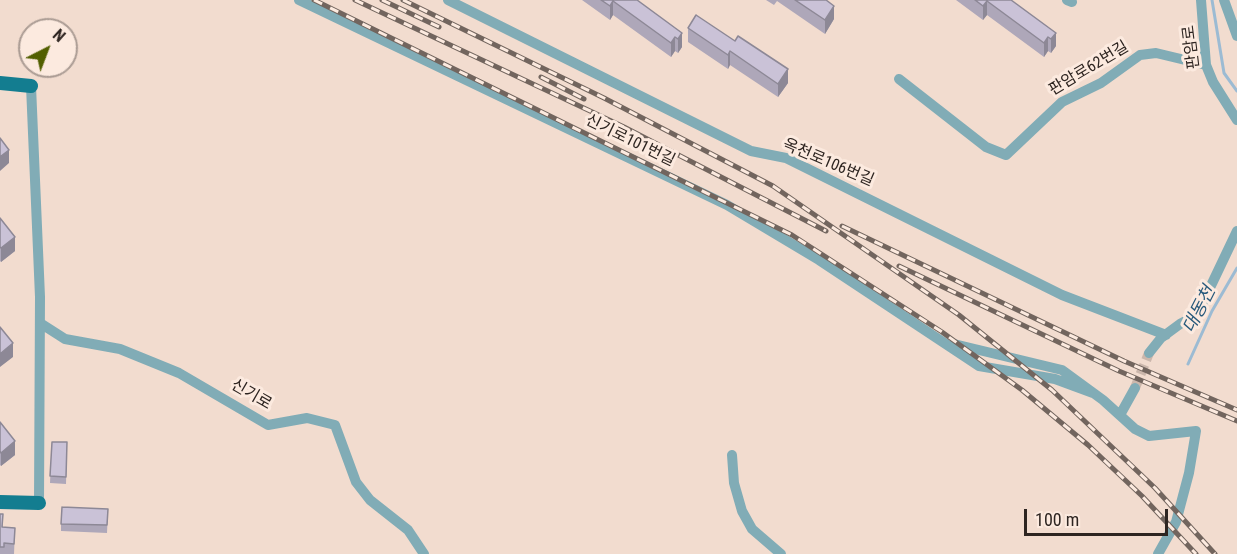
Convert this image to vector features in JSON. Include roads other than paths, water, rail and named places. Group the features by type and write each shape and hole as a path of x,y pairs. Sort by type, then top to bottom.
{"main road":[{"path":"0,83 31,86"},
{"path":"0,502 39,503"}],"street":[{"name":"신기로101번길","path":"299,0 727,205 819,260 979,366 1055,379 1093,393 1135,429 1149,436 1196,431 1189,473 1176,522 1158,554"},
{"name":"옥천로106번길","path":"448,0 751,151 786,158 1062,295 1166,335"},
{"name":"판암로","path":"1201,0 1206,64 1213,82 1237,120"},
{"path":"1224,0 1237,36"},
{"name":"판암로62번길","path":"899,79 986,147 1006,156 1055,108 1101,83 1140,55 1156,53 1206,64"},
{"path":"31,86 40,322 39,503"},
{"path":"1149,353 1166,335 1197,315 1237,231"},
{"name":"신기로","path":"40,322 65,339 120,349 179,373 268,425 307,418 336,424 356,482 370,500 408,530 424,554"},
{"path":"1120,415 1135,388"},
{"path":"732,455 734,483 742,511 752,529 781,554"}],"waterway":[{"name":"대동천","path":"1212,0 1224,73 1237,91"},
{"name":"대동천","path":"1188,364 1212,311 1237,268"}],"tunnel":[{"path":"1135,388 1149,353"}],"railway":[{"path":"314,0 792,235 942,332 1022,390 1088,445 1142,496 1196,554"},
{"path":"355,0 624,127 826,231"},
{"path":"382,0 439,27"},
{"path":"403,0 604,98 773,186 959,315 1052,390 1155,488 1215,554"},
{"path":"541,77 584,99"},
{"path":"842,226 1124,361 1237,410"},
{"path":"899,266 1119,371 1237,421"}]}
